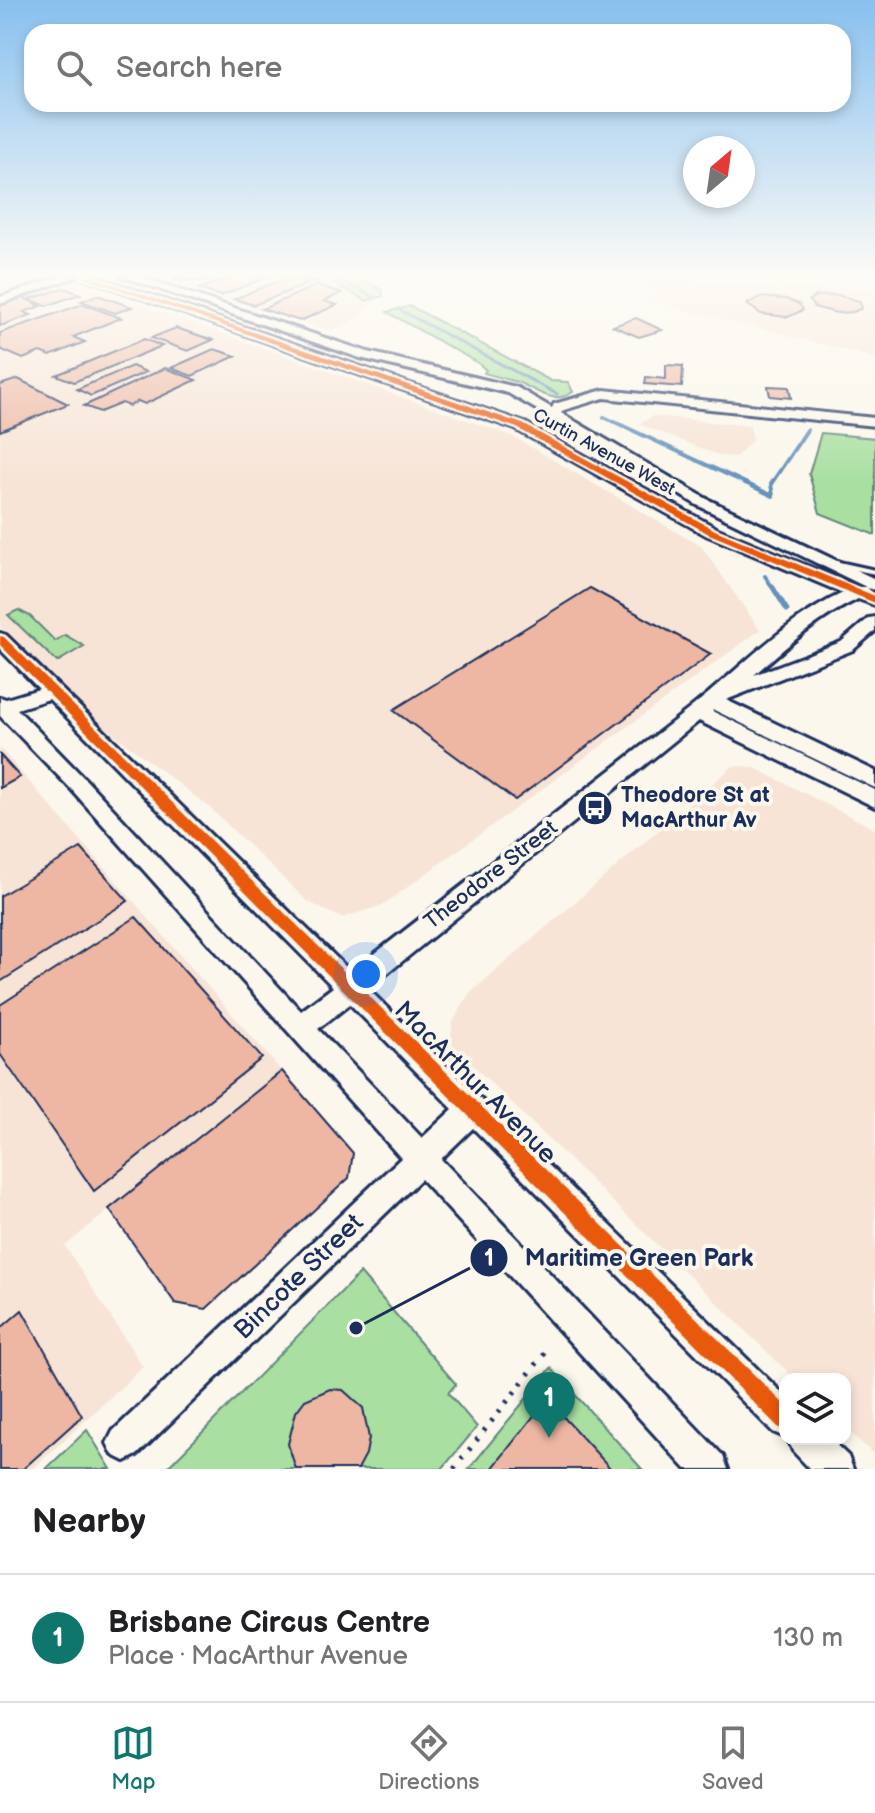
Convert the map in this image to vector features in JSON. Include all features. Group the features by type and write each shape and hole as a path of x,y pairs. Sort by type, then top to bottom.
{"street":[{"name":"Curtin Avenue West","path":"283,345 525,428 704,528 875,600"},
{"name":"Curtin Avenue West","path":"332,345 364,355 506,388 702,502 875,586"},
{"path":"343,365 364,355"},
{"path":"560,447 548,428 553,413 577,400 600,395 875,422"},
{"path":"451,401 553,413 620,399 653,400"},
{"path":"571,425 605,403"},
{"name":"Theodore Street","path":"300,1028 711,702 796,628 829,606 875,586"},
{"name":"Theodore Street","path":"711,702 847,646 875,622"},
{"name":"MacArthur Avenue","path":"0,639 779,1414"},
{"path":"53,691 1,706 79,785 710,1469"},
{"path":"711,702 875,780"},
{"path":"711,702 875,799"},
{"name":"Bincote Street","path":"125,1443 472,1110"},
{"path":"811,1445 835,1469"}],"lane":[{"path":"830,562 875,572"}],"path":[{"path":"454,1469 546,1352"}],"shaded area":[{"path":"0,345 253,345 512,436 702,547 760,630 383,905 342,918 306,900 208,806 99,723 0,627"},
{"path":"822,345 875,345 875,358"},
{"path":"653,416 750,426 753,439 736,457 720,456 639,424"},
{"path":"0,748 353,1153 349,1178 206,1309 175,1303 110,1209 65,1246 143,1367 33,1469 0,1469"},
{"path":"733,766 753,767 875,829 875,1456 851,1433 851,1373 789,1373 450,1043 453,1022 469,994"}],"green space":[{"path":"445,345 482,345 551,381 568,382 573,392 558,397 544,395 517,382 484,373 486,370"},
{"path":"821,433 875,438 875,535 820,513 809,474"},
{"path":"18,610 30,616 55,641 65,635 84,646 57,662 8,615"},
{"path":"360,1273 456,1384 448,1393 477,1427 442,1469 166,1469"},
{"path":"551,1368 642,1469 469,1469"},
{"path":"87,1430 111,1469 46,1469"}],"building":[{"path":"0,345 79,345 50,356 40,352 23,359 0,349"},
{"path":"130,345 162,346 74,382 56,375"},
{"path":"170,345 203,345 188,351"},
{"path":"214,349 236,356 192,376 171,368"},
{"path":"666,365 683,366 682,387 645,384 646,377 666,379"},
{"path":"132,366 146,372 91,396 77,389"},
{"path":"165,368 196,380 145,404 138,401 129,406 122,403 100,412 84,406"},
{"path":"18,379 68,404 0,431 0,385"},
{"path":"768,386 789,387 791,398 770,396"},
{"path":"590,588 711,654 515,800 393,710"},
{"path":"0,755 20,777 0,788"},
{"path":"81,848 128,901 0,982 0,896"},
{"path":"136,917 262,1058 94,1191 0,1054 0,1005"},
{"path":"282,1071 353,1153 349,1178 206,1309 175,1303 109,1209"},
{"path":"22,1310 82,1416 23,1469 0,1469 0,1329"},
{"path":"330,1389 343,1390 363,1408 369,1438 366,1454 358,1469 296,1469 288,1444 296,1412 305,1400"},
{"path":"539,1390 611,1469 492,1469 540,1408 532,1399"}],"waterway":[{"path":"465,345 557,394"},
{"path":"604,417 773,496 771,484 807,430"},
{"path":"765,576 773,588"},
{"path":"772,586 787,610"}],"cycle path":[{"path":"283,345 520,426 712,532 875,600"},
{"path":"0,639 779,1414"}],"place":[{"name":"Theodore St at MacArthur Av","path":"595,808"},
{"name":"Maritime Green Park","path":"356,1328"},
{"name":"Brisbane Circus Centre","path":"549,1438"}]}
